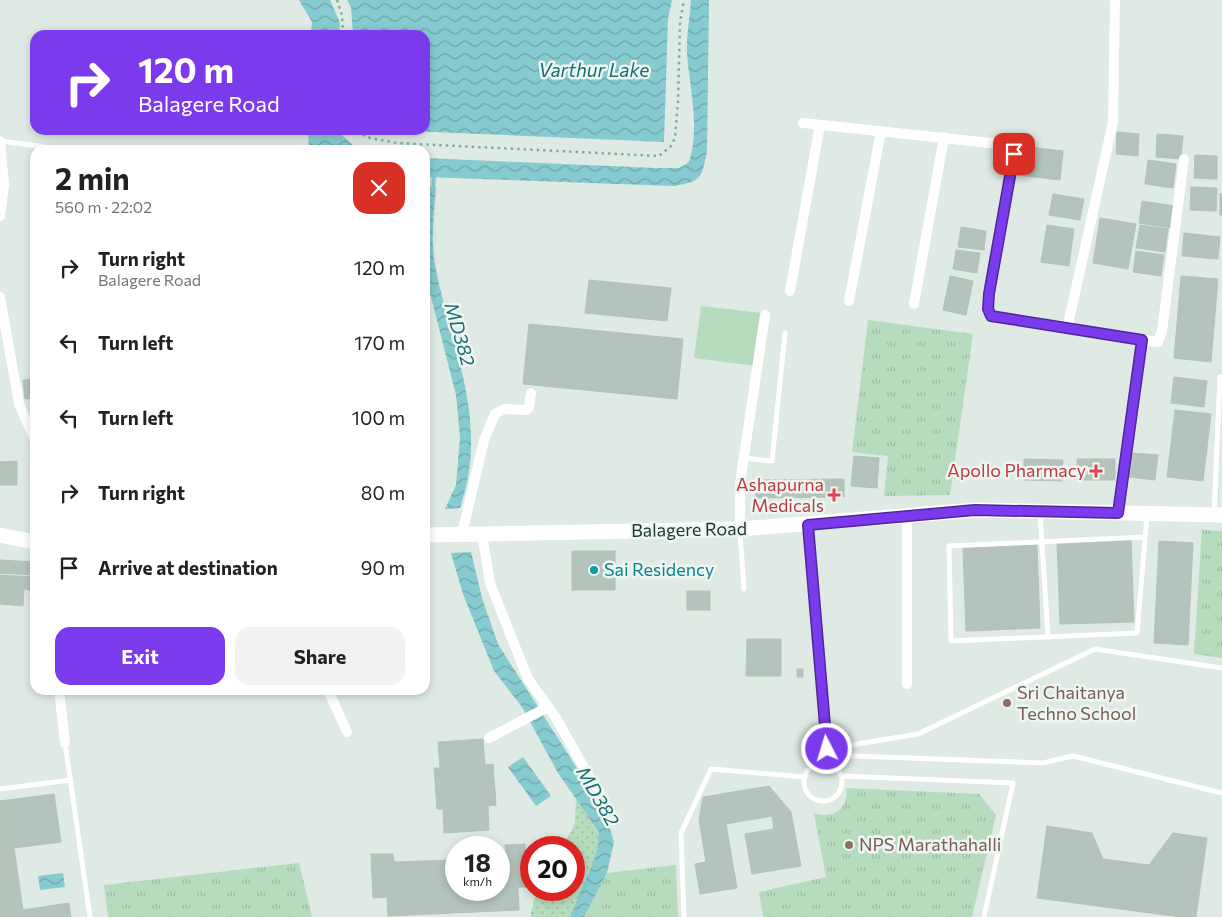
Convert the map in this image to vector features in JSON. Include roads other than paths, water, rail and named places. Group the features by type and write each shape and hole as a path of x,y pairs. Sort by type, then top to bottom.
{"street":[{"path":"1067,329 1113,122 1115,0"},
{"path":"804,123 1009,145 1014,154 989,294 988,309 991,316 1158,342 1161,339 1184,159"},
{"path":"790,291 820,125"},
{"path":"849,302 881,131"},
{"path":"914,304 944,137"},
{"path":"0,141 4,185 0,216"},
{"path":"0,298 20,404 30,428"},
{"path":"740,529 740,483 765,316"},
{"path":"1118,513 1142,340"},
{"path":"462,534 484,440 495,414 504,409 527,410 530,407 531,393"},
{"name":"Balagere Road","path":"430,535 740,529 975,510 1218,515"},
{"path":"907,516 907,684"},
{"path":"808,525 827,749"},
{"path":"482,534 490,583 528,679 605,805"},
{"path":"0,535 30,541"},
{"path":"60,695 65,743"},
{"path":"330,695 347,732"},
{"path":"489,738 545,709"}],"lane":[{"path":"0,141 30,145"},
{"path":"743,458 772,460 785,333"},
{"path":"1218,515 1220,377"},
{"path":"1040,512 1048,637"},
{"path":"1145,537 949,546 951,641 1137,632 1148,514"},
{"path":"740,529 744,589"},
{"path":"827,749 918,734 1095,649 1222,668"},
{"path":"65,743 90,917"},
{"path":"827,749 828,764"},
{"path":"827,749 1043,763 1073,756 1222,793"},
{"path":"828,764 838,770 842,776 842,789 838,795 827,801 814,800 809,796 804,784 805,777 813,766 828,764"},
{"path":"684,917 681,833 711,769 805,777"},
{"path":"842,776 1013,783 984,917"},
{"path":"0,790 71,780"}],"water":[{"path":"299,0 330,0 340,23 339,30 311,30 312,22"},
{"name":"Varthur Lake","path":"347,0 672,0 668,19 664,142 430,132 430,30 353,30 351,7"},
{"path":"691,0 709,0 707,152 701,173 695,180 674,186 430,177 430,158 679,168 689,162 694,135 687,41"},
{"path":"308,135 342,135 353,145 309,145"},
{"path":"430,187 436,187 433,232 434,259 464,382 469,412 471,443 468,475 460,508 445,509 456,485 460,437 456,395 430,293"},
{"path":"471,552 482,598 498,644 587,784 609,826 614,842 607,873 584,917 570,917 577,901 585,901 585,882 598,846 599,832 558,773 522,707 494,671 463,594 451,553"},
{"path":"523,757 551,796 536,806 508,767"},
{"path":"63,873 65,887 40,890 38,876"}],"waterway":[{"name":"MD382","path":"433,191 434,173"}],"place":[{"name":"Apollo Pharmacy","path":"1096,471"},
{"name":"Ashapurna Medicals","path":"834,495"},
{"name":"Sai Residency","path":"594,570"},
{"name":"Sri Chaitanya Techno School","path":"1007,703"},
{"name":"NPS Marathahalli","path":"849,845"}]}
